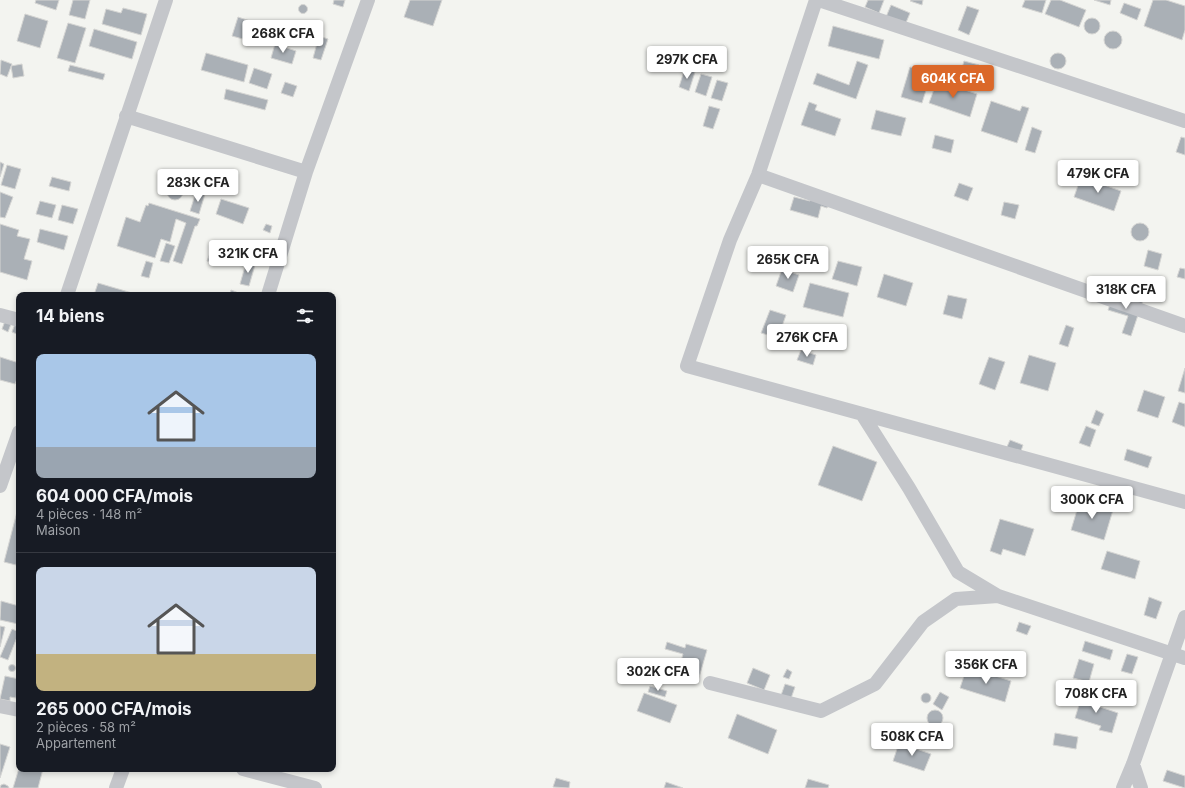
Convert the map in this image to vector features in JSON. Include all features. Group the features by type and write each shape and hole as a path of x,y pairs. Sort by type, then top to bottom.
{"street":[{"path":"68,292 166,0"},
{"path":"269,292 306,172 368,0"},
{"path":"1185,121 817,0 758,175 730,240 687,366 1185,502"},
{"path":"126,116 306,172"},
{"path":"758,175 1185,326"},
{"path":"0,315 16,319"},
{"path":"862,414 909,488 958,572 998,596 1179,656"},
{"path":"0,486 16,441"},
{"path":"710,683 822,711 875,684 923,622 956,600 998,596"},
{"path":"1123,788 1179,656 1185,617"},
{"path":"0,706 16,709"},
{"path":"1133,764 1141,788"},
{"path":"116,788 122,772"},
{"path":"254,772 315,788"}],"building":[{"path":"36,0 59,0 56,10 35,3"},
{"path":"73,0 90,0 85,19 69,15"},
{"path":"334,0 345,0 343,7 333,4"},
{"path":"410,0 442,0 433,26 404,17"},
{"path":"868,0 884,0 879,13 865,7"},
{"path":"923,0 922,5 910,1"},
{"path":"1025,0 1046,0 1042,13 1022,7"},
{"path":"1051,0 1060,0 1086,10 1079,27 1045,14"},
{"path":"1094,0 1111,0 1110,5"},
{"path":"1153,0 1166,0 1185,6 1185,30 1182,40 1144,26"},
{"path":"1124,3 1141,9 1137,20 1120,13"},
{"path":"301,5 305,5 307,9 305,13 301,13 299,11 299,7"},
{"path":"891,5 910,13 905,25 886,17"},
{"path":"967,6 979,10 969,35 958,30"},
{"path":"123,8 147,14 141,35 102,24 106,9 121,13"},
{"path":"25,14 48,21 40,48 17,41"},
{"path":"238,17 256,23 250,41 232,36"},
{"path":"1092,18 1099,23 1100,26 1095,33 1092,34 1085,29 1084,26 1089,19"},
{"path":"68,23 86,28 75,63 57,58"},
{"path":"833,26 884,40 879,59 828,46"},
{"path":"271,27 275,27 277,28 277,36 271,37 268,34 268,30"},
{"path":"94,29 137,42 132,59 89,46"},
{"path":"1113,31 1119,34 1122,40 1119,46 1113,49 1107,46 1104,40 1107,34"},
{"path":"319,36 328,39 321,60 313,58"},
{"path":"275,44 296,51 292,64 271,58"},
{"path":"206,53 248,65 244,82 201,70"},
{"path":"1055,53 1061,53 1066,58 1064,67 1061,69 1055,69 1050,64 1050,58"},
{"path":"1,60 12,64 7,77 0,74"},
{"path":"857,61 868,65 856,99 813,84 817,73 849,85"},
{"path":"964,61 979,65 975,76 961,72"},
{"path":"22,64 24,76 13,78 11,66"},
{"path":"70,65 105,74 103,80 68,71"},
{"path":"910,67 927,72 928,67 933,68 922,103 901,97"},
{"path":"254,68 272,74 267,89 249,83"},
{"path":"685,68 695,72 689,91 679,87"},
{"path":"701,74 712,77 706,96 695,92"},
{"path":"717,80 728,83 722,101 711,98"},
{"path":"937,81 977,94 970,117 929,103"},
{"path":"285,82 297,86 293,97 281,93"},
{"path":"226,89 268,100 265,110 224,99"},
{"path":"991,101 1020,111 1022,106 1029,108 1017,143 981,131"},
{"path":"809,102 817,105 815,110 841,119 835,136 801,125"},
{"path":"709,106 720,109 713,129 703,126"},
{"path":"876,110 906,118 901,136 871,129"},
{"path":"1032,127 1042,131 1035,153 1025,150"},
{"path":"935,135 954,140 951,153 932,148"},
{"path":"1181,137 1185,138 1185,155 1176,152"},
{"path":"0,162 4,164 0,177"},
{"path":"7,165 21,169 15,189 1,185"},
{"path":"52,177 71,182 69,191 49,186"},
{"path":"1081,177 1121,191 1114,211 1074,197"},
{"path":"959,183 973,188 968,201 954,196"},
{"path":"172,184 178,184 183,189 181,198 178,200 172,200 167,195 167,189"},
{"path":"813,190 831,195 827,208 821,206 818,218 790,210 794,197 810,201"},
{"path":"0,192 13,197 5,218 0,217"},
{"path":"196,192 205,194 199,214 190,211"},
{"path":"221,199 249,208 243,224 216,214"},
{"path":"40,201 56,205 52,218 36,214"},
{"path":"1004,202 1019,205 1015,219 1001,215"},
{"path":"149,203 200,219 197,226 195,226 182,264 173,261 186,223 176,219 170,242 161,239 155,258 117,246 126,217 140,222 146,205 148,206"},
{"path":"62,205 78,209 73,224 58,220"},
{"path":"1140,223 1146,226 1149,232 1146,238 1140,241 1134,238 1131,232 1134,226"},
{"path":"0,224 19,230 17,236 30,239 24,259 32,261 27,280 0,272"},
{"path":"266,224 272,226 270,233 263,230"},
{"path":"40,229 68,236 64,250 37,242"},
{"path":"253,242 264,245 261,253 251,250"},
{"path":"166,243 175,246 169,263 160,261"},
{"path":"1148,250 1162,254 1158,270 1144,266"},
{"path":"210,253 219,255 216,263 207,261"},
{"path":"146,261 153,263 149,278 141,276"},
{"path":"838,261 862,267 857,286 832,279"},
{"path":"246,263 255,265 249,286 240,284"},
{"path":"1180,268 1185,269 1185,279 1177,277"},
{"path":"782,269 799,275 793,292 776,286"},
{"path":"884,274 913,283 906,306 877,297"},
{"path":"98,283 129,292 95,292"},
{"path":"810,283 849,293 843,317 803,307"},
{"path":"1115,291 1143,300 1131,336 1122,333 1128,316 1108,310"},
{"path":"948,295 967,299 962,319 943,314"},
{"path":"770,310 786,315 778,338 761,333"},
{"path":"5,321 11,324 8,332 2,329"},
{"path":"15,324 16,334 12,332"},
{"path":"1066,325 1074,328 1068,347 1059,344"},
{"path":"801,350 816,355 813,365 797,360"},
{"path":"1029,355 1056,363 1048,391 1020,383"},
{"path":"0,357 16,362 15,384 0,380"},
{"path":"989,357 1005,362 995,390 979,384"},
{"path":"1185,368 1185,393 1178,391"},
{"path":"1144,390 1165,397 1158,418 1137,411"},
{"path":"1179,402 1185,404 1185,427 1172,422"},
{"path":"1096,410 1104,414 1099,426 1091,423"},
{"path":"1086,426 1096,430 1090,447 1079,443"},
{"path":"1010,440 1023,445 1020,454 1006,449"},
{"path":"833,446 877,462 862,501 818,485"},
{"path":"1127,449 1152,457 1148,468 1124,460"},
{"path":"1080,500 1113,510 1104,540 1071,530"},
{"path":"16,516 16,565 4,562"},
{"path":"1000,519 1034,529 1025,556 1003,549 1001,555 990,551"},
{"path":"1107,551 1140,561 1135,579 1101,569"},
{"path":"1149,597 1162,602 1156,619 1144,615"},
{"path":"1,601 16,605 16,624 0,620"},
{"path":"1019,622 1031,626 1027,635 1016,631"},
{"path":"0,626 5,627 0,647"},
{"path":"12,629 16,631 16,640 8,660 0,657"},
{"path":"1085,641 1113,650 1110,660 1082,651"},
{"path":"667,642 685,648 686,644 707,650 698,681 677,675 683,654 665,649"},
{"path":"1127,654 1138,657 1132,674 1121,671"},
{"path":"1079,659 1094,664 1089,682 1073,678"},
{"path":"12,664 16,668 12,672 8,668"},
{"path":"656,667 664,669 662,675 654,672"},
{"path":"967,667 1011,681 1005,702 960,688"},
{"path":"753,668 770,675 764,690 747,683"},
{"path":"787,669 792,672 789,679 783,677"},
{"path":"5,676 16,678 16,698 10,697 10,701 0,699"},
{"path":"652,676 661,679 659,685 650,682"},
{"path":"785,684 795,687 789,704 779,701"},
{"path":"650,686 667,691 665,697 648,692"},
{"path":"940,692 949,697 942,710 933,704"},
{"path":"1083,692 1097,697 1094,705 1118,713 1112,733 1099,730 1101,726 1075,718"},
{"path":"644,693 677,705 670,723 637,711"},
{"path":"926,693 931,698 926,703 921,698"},
{"path":"935,710 942,715 943,718 938,725 935,726 928,721 927,718 932,711"},
{"path":"737,714 777,730 768,754 728,738"},
{"path":"925,728 929,730 931,734 929,738 925,740 921,738 919,734 921,730"},
{"path":"1055,733 1078,737 1076,749 1053,745"},
{"path":"899,743 931,754 924,771 893,761"},
{"path":"0,744 10,747 0,778"},
{"path":"1167,770 1185,776 1185,788 1163,781"},
{"path":"18,772 42,772 38,788 13,788"},
{"path":"556,778 570,782 569,788 553,787"},
{"path":"808,779 829,785 828,788 805,788"},
{"path":"666,782 683,788 664,788"},
{"path":"4,784 9,788 0,788 1,785"}]}
